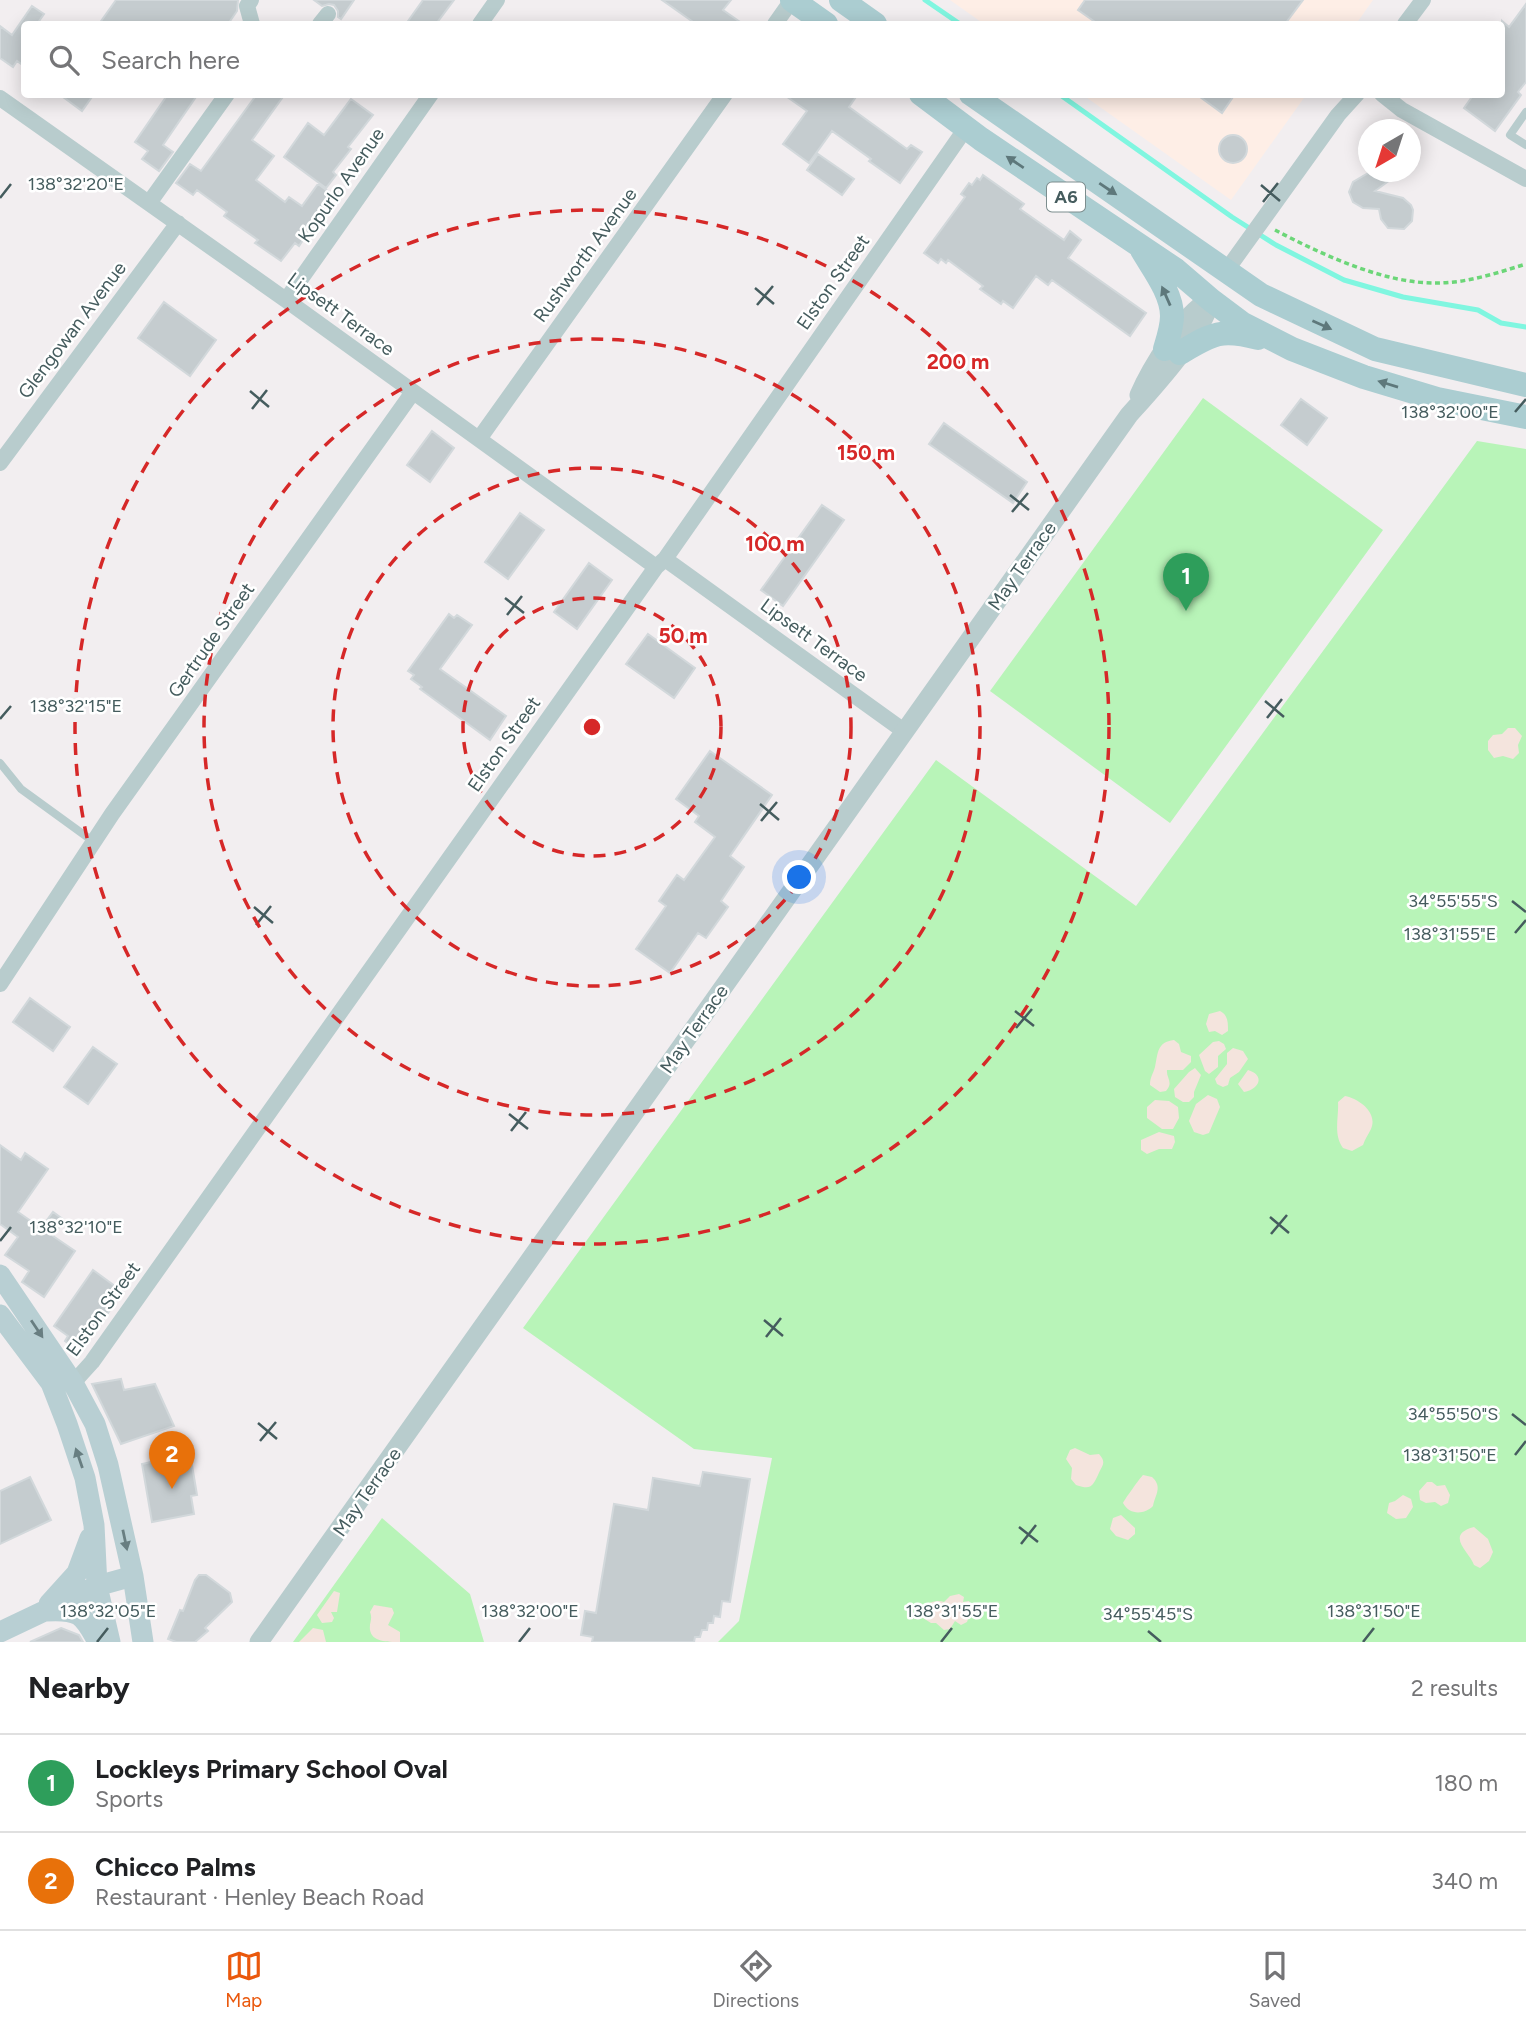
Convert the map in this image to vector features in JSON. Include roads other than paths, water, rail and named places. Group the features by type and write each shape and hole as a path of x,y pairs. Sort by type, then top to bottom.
{"main road":[{"path":"792,0 821,21"},
{"path":"841,0 871,21"},
{"name":"A6","path":"926,98 966,128 1176,270 1243,324 1282,344 1364,377 1425,396 1526,417"},
{"name":"A6","path":"977,98 1261,295 1375,349 1526,385"},
{"path":"1176,235 1203,275 1211,300 1261,295"},
{"path":"1141,248 1170,300 1173,351 1225,332 1236,332 1282,344"},
{"path":"0,1275 73,1383 95,1424 108,1465 133,1576 143,1642"},
{"path":"0,1315 51,1383 85,1478 94,1525 97,1586 110,1642"},
{"path":"42,1611 80,1567 94,1525"},
{"path":"0,1632 97,1586 133,1576"},
{"path":"42,1611 65,1610 78,1613 86,1619 98,1642"}],"street":[{"path":"251,0 247,6 251,21"},
{"path":"482,21 497,0"},
{"path":"777,21 792,0"},
{"path":"1407,21 1423,0"},
{"name":"Lipsett Terrace","path":"0,98 479,439 904,731"},
{"path":"149,203 224,98"},
{"name":"Kopurlo Avenue","path":"286,300 428,98"},
{"name":"Rushworth Avenue","path":"479,439 722,98"},
{"path":"1226,271 1338,115 1353,98"},
{"path":"1387,98 1402,110 1526,178"},
{"name":"Elston Street","path":"73,1383 100,1351 966,128"},
{"name":"Glengowan Avenue","path":"0,463 178,223"},
{"name":"May Terrace","path":"259,1642 1129,415 1162,378 1196,307 1211,300"},
{"name":"Gertrude Street","path":"0,984 5,966 413,392"}],"lane":[{"path":"1524,141 1510,135 1526,112"},
{"path":"0,763 21,789 94,842"}],"waterway":[{"path":"925,0 956,21"},
{"path":"1065,98 1232,217 1276,245 1344,280 1403,297 1478,310 1501,323 1526,327"}],"place":[{"name":"Lockleys Primary School Oval","path":"1186,611"},
{"name":"Chicco Palms","path":"172,1489"}]}
